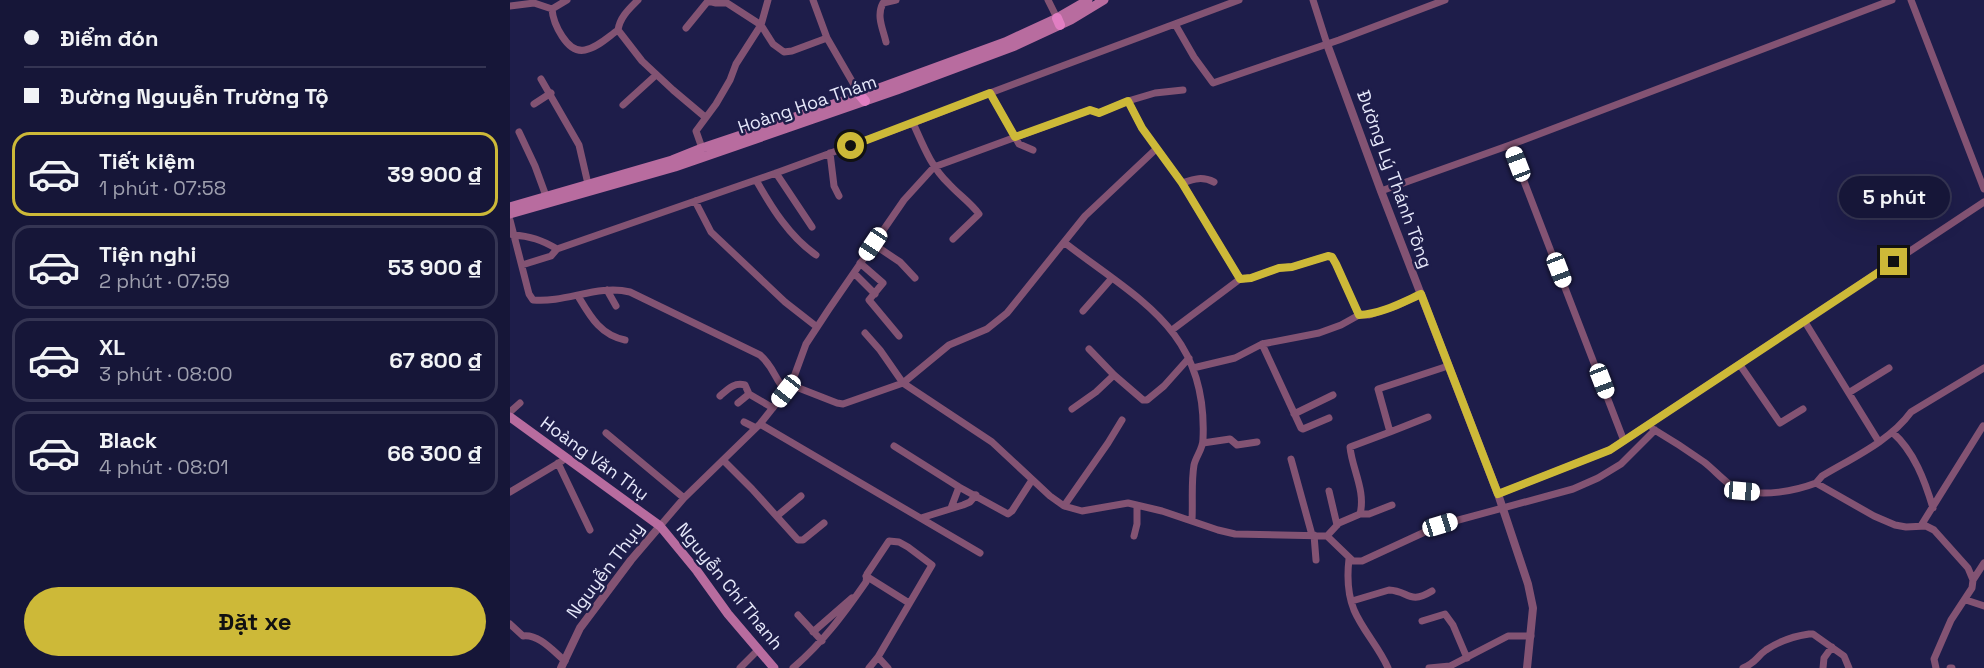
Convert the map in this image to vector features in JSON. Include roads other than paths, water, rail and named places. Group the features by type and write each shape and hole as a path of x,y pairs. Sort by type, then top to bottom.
{"main road":[{"name":"Hoàng Hoa Thám","path":"1059,21 1088,0"},
{"name":"Hoàng Hoa Thám","path":"510,214 675,167 1015,45 1104,0"},
{"name":"Hoàng Hoa Thám","path":"510,207 672,160 702,148 863,98"},
{"name":"Hoàng Văn Thụ","path":"510,415 660,526"},
{"name":"Nguyễn Chí Thanh","path":"660,526 728,614 774,668"}],"street":[{"path":"510,6 534,3 552,9 567,0"},
{"path":"638,0 623,16 618,30 642,61 705,117"},
{"path":"702,148 696,131 716,104 736,64 761,25 768,0"},
{"path":"813,0 827,38 863,98"},
{"path":"886,42 879,14 880,9 883,3 897,0"},
{"path":"1048,0 1059,21"},
{"path":"522,265 551,256 556,249 776,173 1239,0"},
{"path":"1313,0 1327,44"},
{"path":"1174,24 1213,83 1445,0"},
{"path":"1381,191 1510,145 1892,0"},
{"path":"1911,0 1984,189"},
{"path":"686,28 708,1 732,6 761,25 773,44 784,52 827,38"},
{"path":"552,9 555,24 562,36 579,51 595,46 618,30"},
{"name":"Đường Lý Thánh Tông","path":"1327,44 1498,494 1528,584 1533,608 1527,668"},
{"path":"623,105 656,75"},
{"path":"541,79 579,145 588,184"},
{"path":"660,526 684,498 758,426 789,388 806,344 817,327 904,200 934,167 1090,110 1099,113 1155,93 1182,90"},
{"path":"534,104 550,93"},
{"path":"990,93 1015,137 1023,146 1034,150"},
{"path":"1128,101 1142,128 1182,183 1240,279"},
{"path":"913,123 934,167 979,214 954,239"},
{"path":"519,132 546,196"},
{"path":"1510,145 1624,441"},
{"path":"510,220 529,294 533,300 578,296 612,289 630,292 760,355 774,370 779,382 789,388 843,404 903,383 949,345 996,323 1007,313 1085,216 1156,149"},
{"path":"830,153 834,186 839,196"},
{"path":"776,173 812,227"},
{"path":"1182,183 1199,178 1206,178 1214,182"},
{"path":"756,180 784,224 808,250 816,255"},
{"path":"695,201 711,232 785,302 817,327"},
{"path":"1498,494 1610,450 1984,202"},
{"path":"513,235 534,237 556,249"},
{"path":"1065,243 1149,305 1172,330 1193,368 1202,401 1203,443 1195,462 1192,520"},
{"path":"873,244 900,262 915,278"},
{"path":"1172,330 1240,279 1251,278 1279,268 1292,267 1328,256 1332,257 1336,264 1359,315"},
{"path":"860,263 883,283 869,300 899,336"},
{"path":"854,273 875,294"},
{"path":"1083,311 1112,278"},
{"path":"607,290 616,306"},
{"path":"1193,368 1235,358 1262,344 1319,333 1359,315 1369,315 1396,306 1421,294"},
{"path":"578,296 595,323 614,338 625,340"},
{"path":"1805,322 1879,442"},
{"path":"865,333 903,383 992,442 1032,480 1064,506 1082,511 1128,503 1162,510 1235,534 1327,536 1353,561 1362,561 1440,525 1573,489 1621,464 1655,430"},
{"path":"1262,344 1300,428 1303,429 1329,418"},
{"path":"1089,349 1143,400 1147,400 1164,386 1188,358"},
{"path":"1740,365 1779,422 1782,423 1803,409"},
{"path":"1390,432 1378,389 1448,366"},
{"path":"1850,392 1889,368"},
{"path":"1648,426 1742,491 1762,493 1782,491 1815,483 1822,476 1879,442 1904,422 1911,412 1984,368"},
{"path":"1072,409 1096,392 1114,375"},
{"path":"720,396 735,384 745,385 749,394 773,408"},
{"path":"738,403 749,394"},
{"path":"1294,414 1333,395"},
{"path":"510,415 520,403"},
{"path":"1360,514 1362,506 1359,483 1350,447 1428,417"},
{"path":"1064,506 1122,420"},
{"path":"744,422 758,426 980,553"},
{"path":"1922,525 1983,426"},
{"path":"1892,432 1904,442 1911,453 1933,508"},
{"path":"606,433 684,498"},
{"path":"1203,443 1230,439 1237,445 1257,442"},
{"path":"894,446 959,487 1008,514 1032,480"},
{"path":"510,492 567,457"},
{"path":"1291,459 1313,535 1316,560"},
{"path":"723,460 800,540 824,523"},
{"path":"558,463 590,530"},
{"path":"1815,483 1895,525 1906,527 1922,525 1934,530 1968,568 1973,580"},
{"path":"951,508 959,487"},
{"path":"1329,491 1337,525"},
{"path":"921,518 970,502 976,495"},
{"path":"777,516 801,496"},
{"path":"1134,536 1137,524 1137,505"},
{"path":"1327,536 1337,525 1360,514 1369,514 1392,505"},
{"name":"Nguyễn Thụy","path":"563,664 580,628 631,560 660,526"},
{"path":"793,668 832,630 866,582 866,576 889,541 899,542 932,565 878,657 869,668"},
{"path":"1349,559 1347,570 1354,610 1378,647 1388,668"},
{"path":"1936,668 1934,659 1951,620 1966,600 1973,580 1984,563"},
{"path":"866,576 909,603"},
{"path":"813,632 860,590"},
{"path":"1352,601 1389,590 1411,598 1432,591"},
{"path":"1966,600 1984,606"},
{"path":"1422,621 1445,614 1453,625 1467,658"},
{"path":"798,615 822,641"},
{"path":"510,624 523,636 536,637 563,664"},
{"path":"1743,668 1756,661 1764,651 1774,645 1813,634 1844,656 1849,668"},
{"path":"1429,668 1450,666 1508,636 1531,636"},
{"path":"1823,668 1824,658 1832,647"},
{"path":"740,668 758,650"},
{"path":"878,657 888,668"}]}
